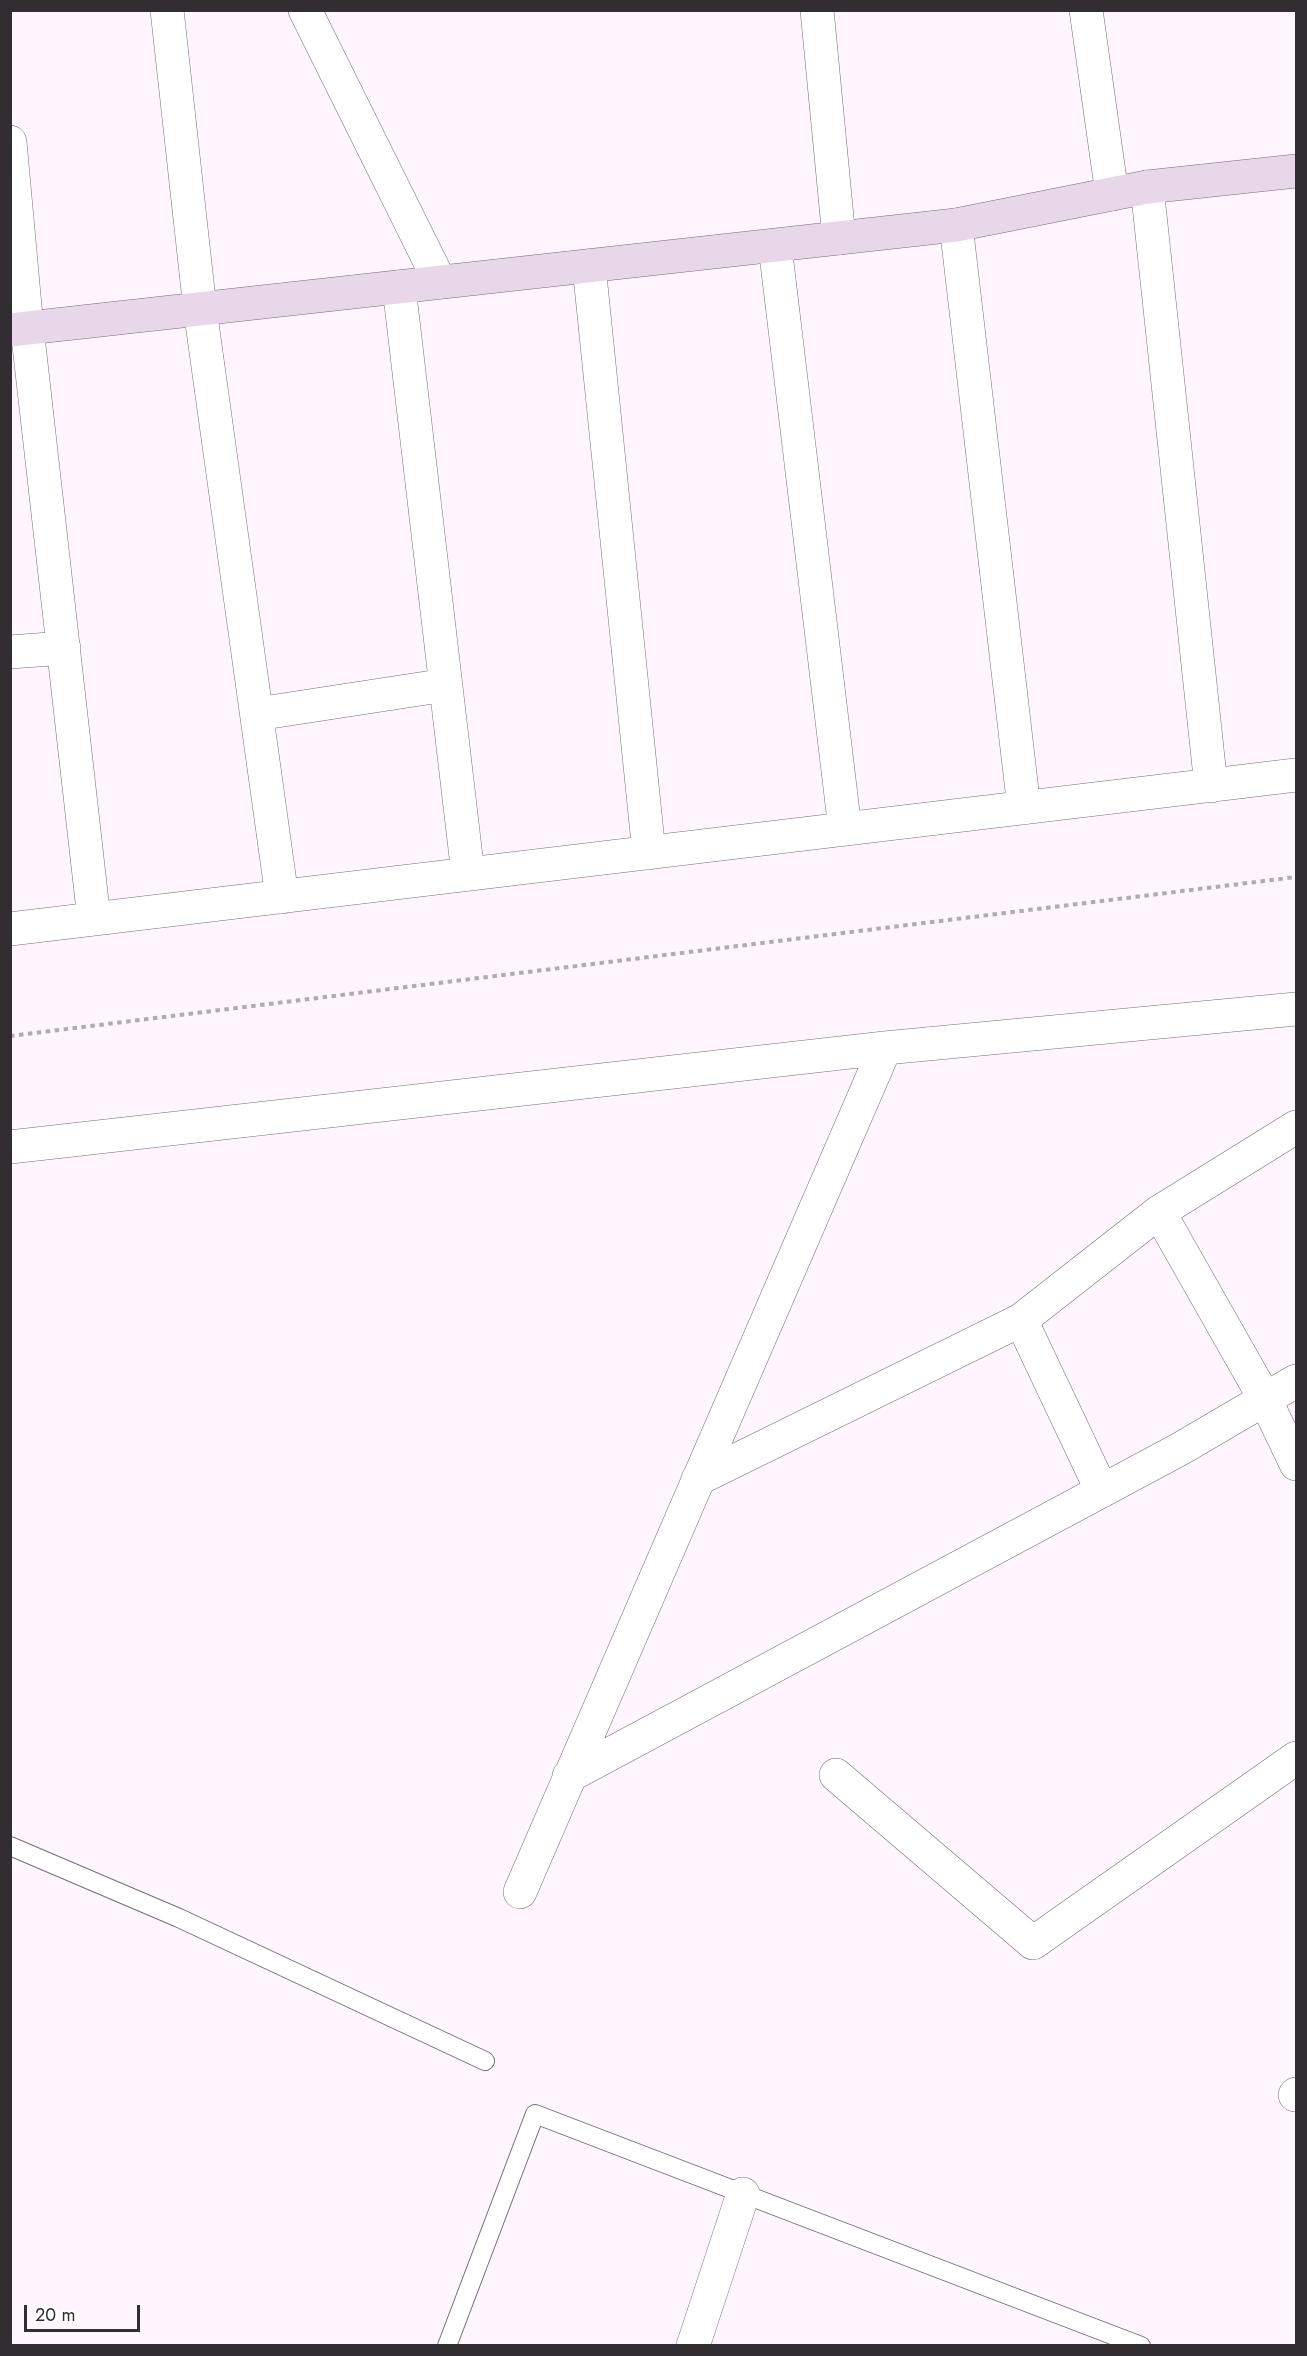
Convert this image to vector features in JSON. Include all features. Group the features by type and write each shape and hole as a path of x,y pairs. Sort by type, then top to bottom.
{"street":[{"path":"167,10 200,309 282,897"},
{"path":"305,10 441,282"},
{"path":"817,10 838,238"},
{"path":"1086,10 1112,194"},
{"path":"10,142 19,329 64,648 94,919"},
{"path":"19,329 956,225 1147,187 1296,171"},
{"path":"1147,187 1211,786"},
{"path":"956,225 1024,808"},
{"path":"775,246 845,829"},
{"path":"589,266 649,853"},
{"path":"399,287 468,874"},
{"path":"10,652 64,648"},
{"path":"256,714 446,685"},
{"path":"10,929 1296,775"},
{"path":"10,1147 885,1048 1296,1009"},
{"path":"520,1892 885,1048"},
{"path":"698,1479 1021,1320 1159,1212 1296,1127"},
{"path":"1159,1212 1264,1399 1296,1464"},
{"path":"1021,1320 1102,1491"},
{"path":"569,1776 1180,1449 1296,1381"},
{"path":"836,1775 1033,1943 1296,1758"},
{"path":"693,2346 743,2194"}],"lane":[{"path":"10,1846 179,1918 485,2061"},
{"path":"447,2346 535,2114 1141,2346"}],"path":[{"path":"10,1036 1296,877"}]}
